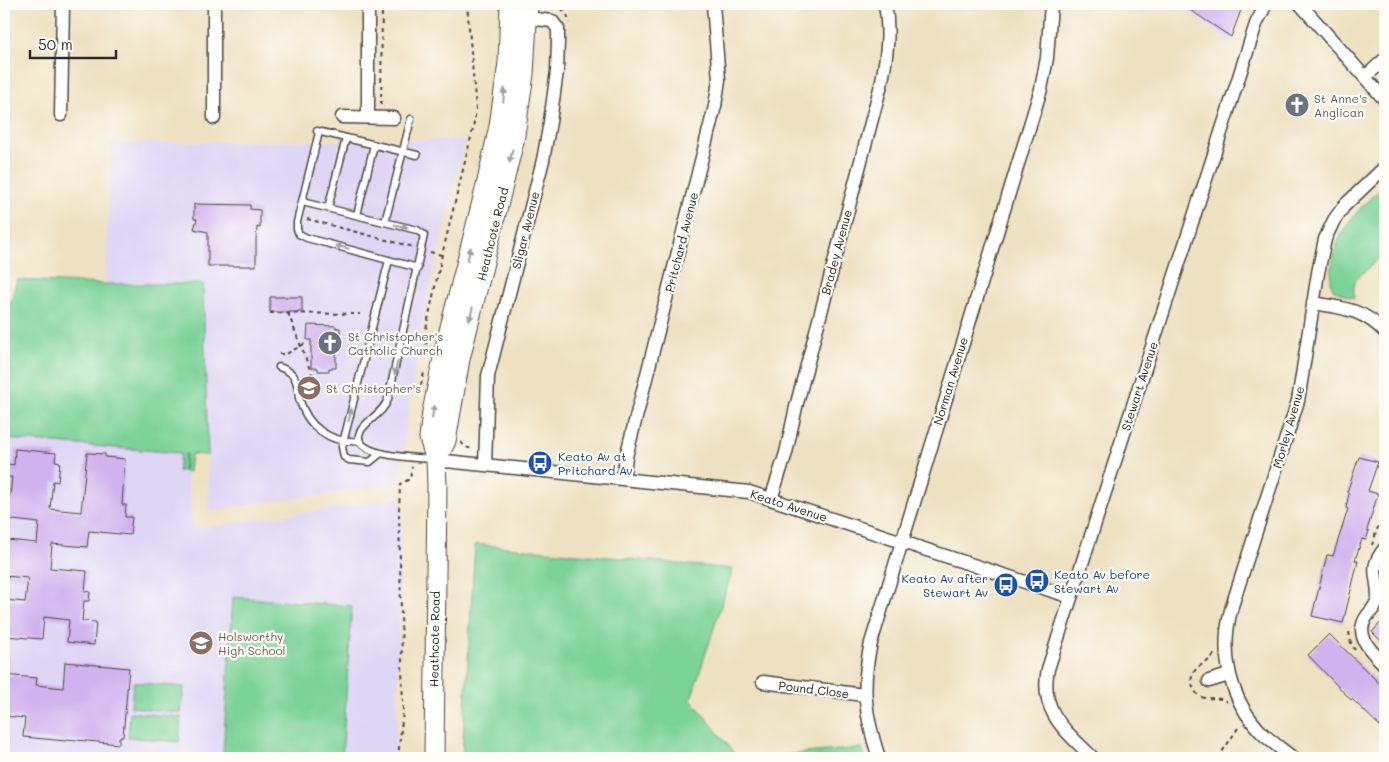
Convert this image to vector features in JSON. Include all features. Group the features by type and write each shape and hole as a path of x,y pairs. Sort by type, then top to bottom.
{"main road":[{"name":"Heathcote Road","path":"434,758 437,485 436,460 429,438 435,395 447,339 498,132 508,63 510,4"},
{"name":"Heathcote Road","path":"436,460 446,441 460,359 510,159 522,94 528,11"}],"street":[{"path":"61,115 63,4"},
{"path":"214,4 214,118"},
{"path":"368,4 368,118"},
{"name":"Pritchard Avenue","path":"623,479 626,457 717,99 718,63 714,4"},
{"name":"Bradey Avenue","path":"771,499 786,453 796,407 882,81 888,34 885,4"},
{"name":"Norman Avenue","path":"879,758 871,732 864,695 871,643 1040,89 1046,58 1051,4"},
{"name":"Stewart Avenue","path":"1094,758 1054,718 1046,693 1048,668 1256,24 1266,4"},
{"path":"1300,4 1385,100"},
{"name":"Sligar Avenue","path":"485,465 488,376 545,149 556,78 558,40 556,26 552,21 528,11"},
{"path":"1365,77 1385,59"},
{"path":"342,117 388,118"},
{"name":"Morley Avenue","path":"1294,758 1264,734 1248,717 1236,694 1229,674 1226,644 1228,618 1298,401 1322,251 1334,220 1350,200 1385,167"},
{"path":"1313,303 1354,310 1370,318 1385,332"},
{"name":"Keato Avenue","path":"436,460 740,491 771,499 1071,597"},
{"path":"1385,548 1375,569 1378,597 1364,621 1362,634 1367,647 1385,665"},
{"path":"1209,681 1229,674"},
{"name":"Pound Close","path":"763,682 864,695"}],"lane":[{"path":"385,222 412,119"},
{"path":"417,156 318,131 301,202 297,231 303,237 418,268"},
{"path":"328,208 346,138"},
{"path":"357,215 374,145"},
{"path":"302,202 420,231 425,238 388,400 381,412 362,429 360,441 366,448 381,454 436,460"},
{"path":"381,454 370,462 349,460 342,452 343,441 389,260"},
{"path":"279,368 288,371 295,379 301,402 312,424 326,436 343,441 360,441"}],"path":[{"path":"382,4 388,118"},
{"path":"430,353 426,343 426,329 476,110 466,4"},
{"path":"298,217 442,255"},
{"path":"270,313 360,314"},
{"path":"288,313 314,380"},
{"path":"279,354 286,354 308,342"},
{"path":"419,394 425,368"},
{"path":"398,758 403,711 399,504 400,484 410,479"},
{"path":"1218,758 1241,725"}],"shaded area":[{"path":"1178,4 1243,4 1231,43"},
{"name":"St Christopher's","path":"465,140 422,322 398,484 209,511 203,284 105,284 111,143"},
{"name":"Holsworthy High School","path":"4,439 184,453 193,529 402,498 396,758 4,758"}],"green space":[{"path":"1385,185 1385,253 1354,281 1354,298 1346,296 1334,290 1331,282 1334,254 1338,242 1357,211"},
{"path":"17,280 105,284 203,284 208,455 191,454 189,472 184,472 186,453 183,471 178,471 180,453 4,439 4,325"},
{"path":"475,544 733,569 691,699 738,758 462,758"},
{"path":"233,597 352,606 342,758 304,758 223,752"},
{"path":"133,682 184,687 181,713 131,707"},
{"path":"130,712 181,717 179,742 128,737"},
{"path":"862,748 865,758 748,758"}],"building":[{"path":"1181,4 1234,4 1241,10 1231,37"},
{"path":"194,204 250,205 250,209 260,210 260,228 257,227 256,240 256,266 208,266 208,232 194,229 197,219 194,219"},
{"path":"270,297 302,297 302,312 270,312"},
{"path":"308,325 336,326 336,328 340,328 340,340 336,340 336,368 329,368 329,371 318,371 318,368 311,368 311,340 307,340"},
{"path":"15,449 56,453 55,461 60,462 58,482 53,481 50,509 81,512 87,453 105,454 105,457 125,459 122,505 126,505 125,517 132,517 130,535 89,531 87,547 52,544 50,568 87,571 85,591 90,592 89,601 84,601 82,621 96,622 94,645 67,642 69,620 44,617 42,639 4,636 4,600 25,602 28,578 4,576 7,540 37,543 39,523 4,519 4,505 6,505 7,495 10,495 12,477 6,477 7,464 14,465"},
{"path":"1359,457 1378,462 1368,491 1378,494 1367,530 1369,531 1366,540 1362,539 1355,560 1358,561 1343,623 1312,616 1327,555 1333,556 1348,509 1346,508 1349,493 1347,492"},
{"path":"1385,618 1385,645 1372,632"},
{"path":"1329,634 1384,688 1382,690 1385,694 1385,731 1351,700 1308,655"},
{"path":"65,662 129,668 123,737 119,737 119,744 23,737 25,718 4,716 4,675 37,678 36,685 63,688"}],"place":[{"name":"St Anne's Anglican","path":"1297,105"},
{"name":"St Christopher's Catholic Church","path":"330,343"},
{"name":"St Christopher's","path":"309,388"},
{"name":"Keato Av at Pritchard Av","path":"540,463"},
{"name":"Keato Av before Stewart Av","path":"1037,581"},
{"name":"Keato Av after Stewart Av","path":"1006,585"},
{"name":"Holsworthy High School","path":"201,643"}]}
